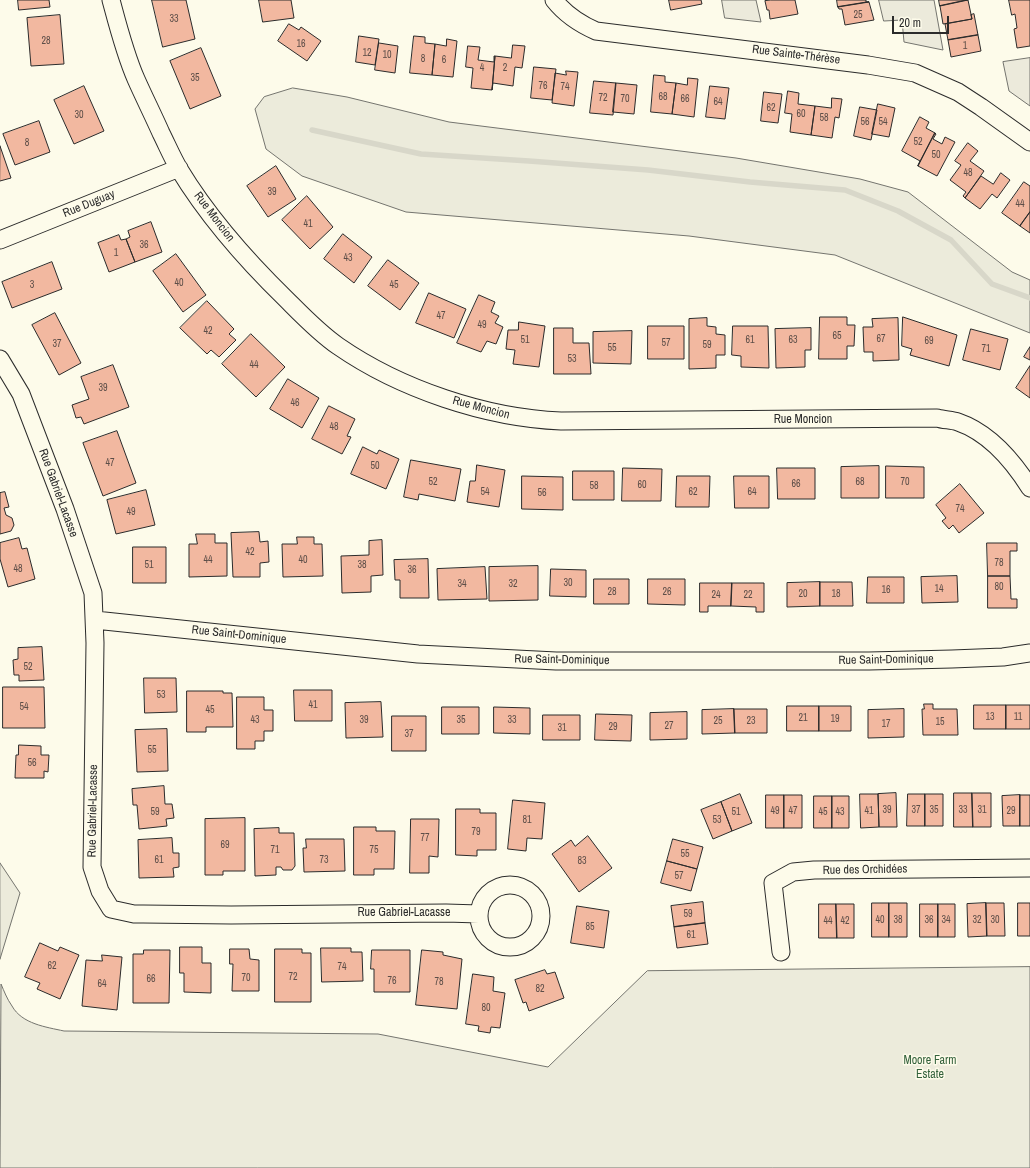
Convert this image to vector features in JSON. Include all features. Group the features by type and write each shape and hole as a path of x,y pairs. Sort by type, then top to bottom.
{"street":[{"name":"Rue Moncion","path":"111,0 116,20 136,78 178,168 195,194 238,249 262,276 336,345 360,360 393,377 430,393 470,406 507,415 540,420 937,418 958,422 978,432 998,447 1016,466 1030,488"},
{"name":"Rue Sainte-Thérèse","path":"554,0 582,25 596,31 853,63 915,73 958,92 981,106 1030,142"},
{"name":"Rue Duguay","path":"0,240 178,168"},
{"name":"Rue Gabriel-Lacasse","path":"0,359 21,394 65,509 93,593 95,620 92,867 100,891 111,909 134,914 479,914"},
{"name":"Rue Saint-Dominique","path":"95,620 418,654 556,661 869,661 967,659 1030,654"},
{"name":"Rue des Orchidées","path":"781,952 773,883 793,872 814,870 1030,868"}],"green space":[{"path":"293,88 347,97 449,122 736,158 860,179 908,192 1012,272 1030,280 1030,333 835,255 689,236 406,212 302,176 266,149 255,109 264,97"},
{"path":"0,863 20,893 0,959"},
{"name":"Moore Farm Estate","path":"1030,967 1030,1168 0,1168 1,984 10,1003 16,1012 22,1017 35,1024 64,1031 378,1034 548,1067 647,971"}],"shaded area":[{"path":"722,0 756,0 761,22 725,18"},
{"path":"879,0 934,0 943,50 904,42 902,20 884,21"},
{"path":"1030,58 1030,106 1009,91 1003,62"}],"building":[{"path":"18,0 49,0 50,7 19,10"},
{"path":"152,0 186,0 195,39 163,47"},
{"path":"259,0 291,0 294,18 263,22"},
{"path":"669,0 701,0 702,4 671,10"},
{"path":"795,0 798,14 770,19 769,10 767,10 765,1"},
{"path":"837,0 866,0 866,2 869,2 838,7"},
{"path":"939,0 968,0 940,6"},
{"path":"968,0 972,19 943,24 940,6"},
{"path":"1009,0 1030,0 1030,46 1017,48 1014,29 1017,28 1015,14 1012,15"},
{"path":"869,2 874,20 845,25 842,9 839,9 838,7"},
{"path":"974,14 978,35 948,40 945,24 972,19 971,15"},
{"path":"60,15 64,64 31,66 27,18"},
{"path":"289,24 299,30 301,27 321,41 307,61 278,41"},
{"path":"978,35 981,51 951,57 948,40"},
{"path":"359,36 379,39 375,65 356,62"},
{"path":"414,36 425,37 425,43 435,44 432,75 410,73"},
{"path":"447,39 457,41 453,77 432,75 435,44 446,46"},
{"path":"379,43 398,46 395,73 375,70"},
{"path":"513,45 525,46 522,68 515,67 513,86 493,83 492,90 495,56 511,58"},
{"path":"468,46 480,47 478,60 494,62 495,56 492,90 471,88 473,68 466,67"},
{"path":"201,48 221,96 190,109 170,61"},
{"path":"534,67 556,69 552,100 531,98"},
{"path":"566,71 578,72 574,106 552,103 555,73 566,75"},
{"path":"654,75 665,76 665,82 676,83 672,114 651,112"},
{"path":"688,78 698,79 694,117 672,114 676,83 687,85"},
{"path":"594,81 616,83 613,115 590,113"},
{"path":"616,83 637,85 634,114 613,112"},
{"path":"84,86 104,131 74,144 54,100"},
{"path":"710,86 729,88 725,119 706,117"},
{"path":"788,91 799,93 798,104 815,106 811,135 790,132 792,114 785,113"},
{"path":"764,92 782,94 778,123 761,121"},
{"path":"832,98 842,99 839,118 835,117 832,138 811,135 815,106 831,108"},
{"path":"878,104 895,108 889,137 872,134"},
{"path":"860,107 877,110 871,140 854,136"},
{"path":"920,117 929,122 926,128 935,133 918,166 920,161 902,151"},
{"path":"39,121 50,152 15,165 3,134"},
{"path":"935,133 936,134 933,139 942,144 945,137 955,142 937,176 918,166"},
{"path":"968,143 978,151 970,161 984,171 965,198 963,196 966,192 950,180 961,165 955,161"},
{"path":"0,146 11,178 0,181"},
{"path":"276,166 296,199 268,217 247,186"},
{"path":"1001,173 1010,180 997,198 992,194 980,209 965,198 981,176 993,184"},
{"path":"1024,182 1030,186 1030,212 1020,226 1002,213"},
{"path":"307,196 333,227 310,249 282,220"},
{"path":"1030,212 1030,233 1020,226"},
{"path":"151,222 162,252 135,262 126,239 130,237 128,231"},
{"path":"343,234 372,257 354,283 324,259"},
{"path":"119,235 121,240 126,239 135,262 109,272 98,243"},
{"path":"176,254 206,295 183,312 153,271"},
{"path":"388,260 419,283 400,310 368,286"},
{"path":"52,262 62,289 12,308 2,282"},
{"path":"429,293 466,309 454,338 416,323"},
{"path":"479,295 495,302 491,312 499,316 495,323 503,327 496,344 487,341 481,352 457,343"},
{"path":"207,301 234,329 229,334 236,340 219,357 211,350 207,354 180,328"},
{"path":"55,313 81,363 59,375 32,325"},
{"path":"820,317 847,317 847,325 855,325 854,346 847,346 847,359 819,359"},
{"path":"903,317 957,335 949,366 910,355 912,349 902,346"},
{"path":"707,318 707,326 716,327 716,334 725,335 725,355 716,355 716,368 689,369 689,319"},
{"path":"898,318 899,360 873,361 873,352 864,352 863,327 873,327 872,319"},
{"path":"519,322 545,326 539,367 513,364 515,350 506,349 508,330 518,330"},
{"path":"648,326 684,326 684,359 648,359"},
{"path":"733,326 768,326 769,368 741,367 741,356 732,355"},
{"path":"554,328 573,328 573,343 589,343 591,374 554,374"},
{"path":"811,328 811,350 805,350 805,367 776,368 775,329"},
{"path":"971,329 1008,339 1000,370 963,360"},
{"path":"632,331 631,364 593,363 593,332"},
{"path":"251,334 285,367 256,397 222,364"},
{"path":"1030,347 1030,360 1024,357"},
{"path":"113,365 129,407 84,424 81,417 76,418 72,405 89,399 81,377"},
{"path":"1030,366 1030,398 1016,388"},
{"path":"288,379 319,398 302,428 270,409"},
{"path":"329,406 355,419 347,436 351,437 342,454 312,439"},
{"path":"117,431 136,483 103,496 83,443"},
{"path":"363,447 377,454 379,450 399,459 386,489 351,474"},
{"path":"411,460 461,469 455,501 419,494 418,500 404,497"},
{"path":"477,465 505,470 499,507 467,502 470,481 475,481"},
{"path":"879,466 879,498 841,498 841,467"},
{"path":"886,466 924,467 924,498 886,498"},
{"path":"623,468 662,469 661,501 622,501"},
{"path":"777,468 815,468 815,499 778,499"},
{"path":"573,471 614,471 614,500 573,500"},
{"path":"522,476 563,477 563,510 522,509"},
{"path":"677,476 710,476 709,507 676,507"},
{"path":"734,476 769,476 769,508 735,508"},
{"path":"960,484 984,513 959,533 953,525 949,529 942,521 946,518 936,505"},
{"path":"146,490 155,525 116,534 107,500"},
{"path":"5,492 9,507 4,508 6,515 12,518 14,525 11,531 0,534 0,493"},
{"path":"259,532 260,542 268,541 269,562 260,563 260,577 233,577 231,533"},
{"path":"196,534 215,534 215,543 227,543 227,576 189,577 189,544 197,544"},
{"path":"297,537 314,537 314,544 322,544 323,576 283,577 282,544 297,544"},
{"path":"19,538 22,549 27,548 35,579 8,587 0,559 0,543"},
{"path":"382,540 383,575 371,576 371,592 342,593 341,556 369,555 369,541"},
{"path":"987,543 1017,543 1017,551 1010,551 1010,576 988,576"},
{"path":"133,547 166,547 166,583 133,583"},
{"path":"428,559 429,598 400,598 400,580 395,580 394,560"},
{"path":"538,566 538,600 489,601 489,567"},
{"path":"485,567 487,599 438,600 437,569"},
{"path":"551,569 586,570 586,597 550,596"},
{"path":"957,576 958,602 922,603 921,577"},
{"path":"988,576 1010,576 1011,599 1017,599 1017,608 988,608"},
{"path":"868,577 904,577 904,603 867,603"},
{"path":"594,579 629,579 629,604 594,604"},
{"path":"648,579 685,579 685,605 648,604"},
{"path":"820,582 852,582 853,606 820,606"},
{"path":"820,582 820,606 787,607 787,583"},
{"path":"700,583 732,583 731,606 708,606 708,612 700,612"},
{"path":"732,583 764,583 764,612 756,612 756,607 731,606"},
{"path":"42,647 44,680 19,681 19,675 14,675 13,660 18,659 18,648"},
{"path":"144,678 176,678 177,712 145,713"},
{"path":"3,687 44,687 45,728 3,728"},
{"path":"294,690 332,690 332,721 295,721"},
{"path":"187,691 223,691 223,693 232,693 233,727 206,727 206,732 187,732"},
{"path":"237,697 264,697 264,710 273,710 273,731 264,731 264,741 255,741 255,749 237,749"},
{"path":"381,702 383,737 346,738 345,703"},
{"path":"924,704 933,704 933,709 957,709 958,735 923,735 922,709 924,709"},
{"path":"974,705 1006,705 1006,729 974,729"},
{"path":"1006,705 1030,705 1030,729 1006,729"},
{"path":"787,706 819,706 819,731 787,731"},
{"path":"819,706 851,706 851,731 819,731"},
{"path":"442,707 479,707 479,734 442,734"},
{"path":"494,707 530,708 530,734 494,733"},
{"path":"734,709 767,709 767,733 735,733"},
{"path":"734,709 735,733 702,734 702,710"},
{"path":"904,709 904,737 868,738 868,710"},
{"path":"687,712 687,739 650,740 650,713"},
{"path":"596,714 632,715 631,741 595,740"},
{"path":"543,715 580,715 580,740 543,740"},
{"path":"392,716 426,716 426,751 392,751"},
{"path":"167,729 168,771 137,772 135,730"},
{"path":"19,745 41,746 41,755 49,755 48,772 44,771 44,778 15,778 16,755 18,755"},
{"path":"164,786 165,804 172,804 174,818 166,819 167,826 139,829 137,805 133,805 132,789"},
{"path":"896,793 897,827 879,827 878,794"},
{"path":"954,793 972,793 973,827 954,827"},
{"path":"972,793 991,793 991,827 973,827"},
{"path":"740,794 752,823 732,831 721,802"},
{"path":"860,794 878,794 879,827 861,828"},
{"path":"908,794 925,794 925,826 907,826"},
{"path":"925,794 943,794 943,826 925,826"},
{"path":"766,795 784,795 784,828 766,828"},
{"path":"784,795 802,795 802,828 784,828"},
{"path":"1020,795 1030,795 1030,826 1020,826"},
{"path":"1020,795 1020,826 1003,826 1002,796"},
{"path":"814,796 832,796 832,828 814,828"},
{"path":"832,796 849,796 849,828 832,828"},
{"path":"513,800 545,803 542,839 527,838 526,851 508,849"},
{"path":"721,802 732,831 713,839 701,810"},
{"path":"456,809 480,809 480,813 496,813 496,850 477,850 477,856 456,855"},
{"path":"245,818 245,871 223,871 223,875 205,875 205,819"},
{"path":"411,819 439,819 438,857 429,856 429,873 410,873"},
{"path":"354,827 376,827 376,831 395,831 394,869 374,869 374,875 354,875"},
{"path":"279,828 279,833 294,833 295,866 292,870 283,870 281,867 276,867 276,875 255,876 254,829"},
{"path":"588,836 612,868 579,892 552,854 571,840 575,846"},
{"path":"172,838 173,853 179,853 179,867 173,868 174,877 139,878 138,840"},
{"path":"306,839 344,839 345,871 304,872 303,848 306,848"},
{"path":"673,839 703,847 697,869 667,861"},
{"path":"667,861 697,869 691,891 661,883"},
{"path":"703,902 705,923 674,927 671,906"},
{"path":"872,903 889,903 889,937 872,937"},
{"path":"889,903 907,903 907,937 889,937"},
{"path":"986,903 1004,903 1005,936 987,936"},
{"path":"986,903 987,936 968,937 967,904"},
{"path":"1018,903 1030,903 1030,936 1018,936"},
{"path":"819,904 836,904 837,938 819,938"},
{"path":"836,904 854,904 854,938 837,938"},
{"path":"920,904 938,904 938,937 920,937"},
{"path":"938,904 955,904 955,937 938,937"},
{"path":"577,906 609,911 604,948 571,943"},
{"path":"705,923 708,944 677,948 674,927"},
{"path":"40,943 58,951 60,947 79,955 60,999 37,989 40,983 25,977"},
{"path":"180,947 202,947 202,963 211,963 211,993 184,992 184,973 180,973"},
{"path":"321,948 351,948 351,952 362,952 363,981 322,982"},
{"path":"230,949 249,949 250,959 259,960 259,991 232,991 233,964 230,964"},
{"path":"275,949 302,949 302,953 311,953 311,1002 275,1002"},
{"path":"144,950 170,950 169,1003 133,1003 133,954 143,954"},
{"path":"372,950 410,950 410,992 374,992 374,969 371,969"},
{"path":"422,950 443,952 443,955 462,959 457,1009 416,1005"},
{"path":"102,955 122,957 117,1010 82,1006 86,960 102,961"},
{"path":"545,970 547,974 555,972 564,998 529,1011 526,1002 523,1003 515,980"},
{"path":"473,974 494,977 493,991 505,993 500,1028 491,1027 490,1033 478,1031 479,1026 466,1024"}],"waterway":[{"path":"312,130 421,154 648,170 750,182 845,190 898,211 951,240 992,284 1030,298"}]}
